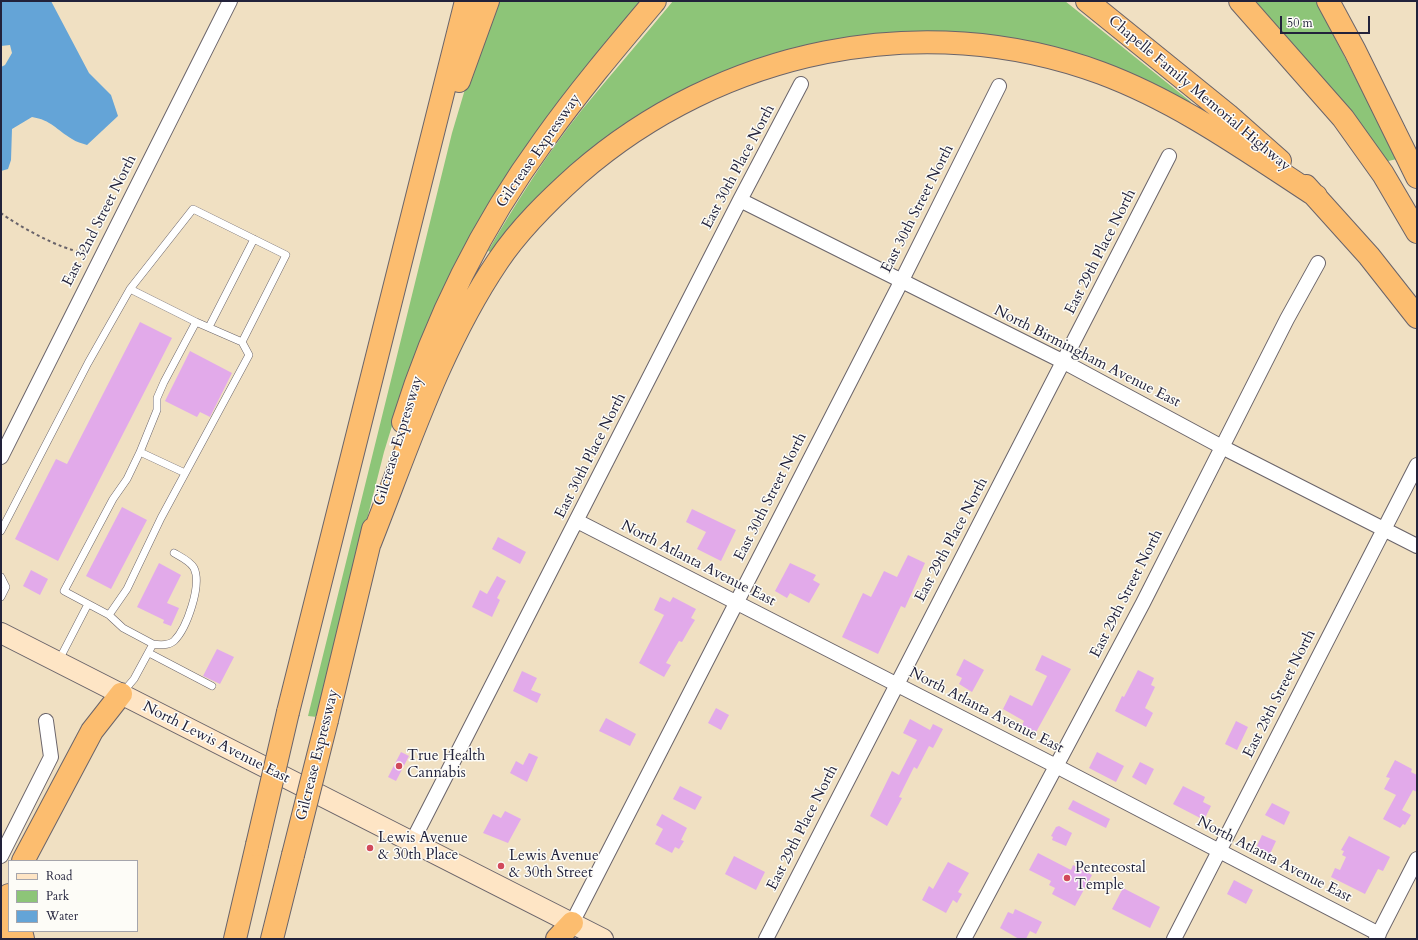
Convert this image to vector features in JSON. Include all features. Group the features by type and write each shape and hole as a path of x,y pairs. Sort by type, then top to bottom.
{"highway":[{"path":"433,131 461,1"},
{"path":"235,939 288,712 466,1"},
{"path":"414,204 488,1"},
{"name":"Gilcrease Expressway","path":"272,939 391,458 420,373 446,309 470,261 511,189 543,141 603,63 655,1"},
{"name":"Chapelle Family Memorial Highway","path":"1087,1 1255,138 1316,196 1369,256 1417,317"},
{"path":"1240,1 1343,118 1383,174 1417,232"},
{"path":"1328,1 1417,177"},
{"path":"370,543 454,334 500,258 522,231 564,186 625,136 680,104 717,85 746,74 792,59 826,52 892,44 963,44 1001,48 1028,53 1070,63 1099,73 1183,110 1316,196"},
{"path":"24,860 92,731 121,694"},
{"path":"38,860 121,694"},
{"path":"3,939 4,912 8,898"},
{"path":"557,939 569,931"}],"main road":[{"name":"North Lewis Avenue East","path":"1,633 412,842 569,931 602,939"}],"street":[{"name":"East 32nd Street North","path":"1,457 230,1"},
{"name":"East 30th Place North","path":"412,842 740,200 801,84"},
{"name":"East 30th Street North","path":"569,931 901,282 999,86"},
{"name":"East 29th Place North","path":"766,939 1169,156"},
{"name":"North Birmingham Avenue East","path":"740,200 901,282 1064,362 1383,530 1417,546"},
{"name":"East 29th Street North","path":"964,939 1143,603 1286,319 1318,263"},
{"name":"East 28th Street North","path":"1174,939 1417,465"},
{"name":"North Atlanta Avenue East","path":"577,521 1220,851 1377,936"},
{"path":"1,856 51,757 46,721"},
{"path":"1377,936 1417,859"}],"lane":[{"path":"1,531 88,363 130,289 193,209 286,255 242,342"},
{"path":"209,327 254,239"},
{"path":"109,615 126,588 161,518 249,355 242,342 196,322 130,289"},
{"path":"174,553 191,563 195,570 196,587 193,603 185,623 173,641 162,646 153,644 123,628 109,615 64,591 113,499 127,479 157,410 157,398 196,322"},
{"path":"140,452 185,473"},
{"path":"1,577 6,587 1,597"},
{"path":"58,662 88,604"},
{"path":"121,694 134,679 153,644"},
{"path":"149,653 212,686"}],"path":[{"path":"1,213 24,228 71,249 86,250 95,246"}],"green space":[{"path":"496,1 644,1 603,50 403,390 384,452 317,717 308,716 452,133 482,32"},
{"path":"673,1 1065,1 1191,102 1189,107 1134,79 913,36 679,96 495,254 488,251 509,215 568,128 592,97"},
{"path":"1250,1 1316,1 1397,159 1384,162"}],"water":[{"path":"1,1 51,1 89,73 111,95 118,116 87,145 77,142 44,120 32,117 12,129 11,160 8,169 1,171 1,67 5,65 12,53 10,45 1,46"}],"building":[{"path":"140,322 172,338 58,561 15,539 56,459 67,464"},
{"path":"190,351 232,373 210,417 200,412 197,417 165,401"},
{"path":"122,507 147,520 111,589 86,576"},
{"path":"692,509 736,530 721,561 697,549 706,532 686,522"},
{"path":"498,537 526,552 520,564 492,549"},
{"path":"908,555 925,563 905,608 901,606 878,654 842,637 863,593 871,597 884,571 897,577"},
{"path":"159,563 181,575 167,603 179,608 171,626 163,623 164,620 137,607"},
{"path":"790,563 816,575 813,580 820,584 809,603 790,593 787,598 775,591"},
{"path":"31,570 48,579 40,595 23,586"},
{"path":"497,576 506,581 497,598 500,600 492,617 472,607 480,590 487,594"},
{"path":"660,597 670,602 673,597 696,609 691,618 695,620 682,642 679,641 666,663 671,665 664,677 639,663 664,615 654,610"},
{"path":"217,649 234,657 220,684 203,676"},
{"path":"1042,655 1071,669 1035,734 1021,727 1024,721 1003,709 1010,695 1032,706 1047,676 1035,670"},
{"path":"964,659 984,670 972,692 959,684 962,678 956,675"},
{"path":"1138,670 1154,678 1151,685 1155,687 1145,708 1153,713 1146,727 1115,711 1122,696 1124,697"},
{"path":"522,671 537,678 531,690 541,694 537,703 513,691"},
{"path":"716,708 729,715 721,730 708,723"},
{"path":"606,718 636,734 630,746 599,731"},
{"path":"910,719 930,730 933,724 943,729 933,748 929,746 917,769 914,767 899,797 902,798 887,826 870,816 892,771 899,775 917,740 903,733"},
{"path":"1236,721 1248,727 1237,750 1225,744"},
{"name":"True Health Cannabis","path":"401,752 409,756 396,781 388,777"},
{"path":"1097,752 1124,766 1116,782 1089,768"},
{"path":"529,753 538,757 527,782 510,773 516,761 523,765"},
{"path":"1395,760 1412,769 1411,772 1417,775 1417,792 1413,790 1402,810 1411,815 1405,825 1403,824 1400,828 1383,819 1396,795 1384,789 1390,778 1386,777"},
{"path":"1140,762 1154,769 1146,785 1132,777"},
{"path":"680,786 702,797 695,810 673,799"},
{"path":"1183,786 1205,797 1203,802 1211,806 1204,820 1173,804"},
{"path":"1073,800 1110,819 1106,828 1068,809"},
{"path":"1272,803 1290,812 1284,825 1265,815"},
{"path":"505,811 521,819 508,843 483,833 493,814 501,818"},
{"path":"662,814 687,828 681,840 684,841 679,849 675,847 672,853 655,844 663,829 656,825"},
{"path":"1059,826 1072,833 1066,846 1052,840 1053,837 1051,836 1056,827"},
{"path":"1262,835 1276,841 1270,854 1256,848"},
{"path":"1349,836 1390,857 1383,871 1378,869 1365,894 1331,877 1335,868 1340,870 1346,857 1342,855 1344,851 1341,850"},
{"name":"Pentecostal Temple","path":"1038,853 1071,870 1073,865 1092,875 1075,906 1052,894 1055,888 1049,885 1051,881 1029,870"},
{"path":"734,856 765,872 756,890 725,874"},
{"path":"948,862 969,873 958,892 962,894 957,903 953,900 946,913 922,900 929,886 933,889"},
{"path":"1234,880 1253,890 1246,904 1227,894"},
{"path":"1123,888 1160,907 1150,928 1112,909"},
{"path":"1015,909 1042,922 1036,934 1030,931 1026,939 1019,939 1000,928 1008,912 1013,914"}],"place":[{"name":"True Health Cannabis","path":"399,766"},
{"name":"Lewis Avenue & 30th Place","path":"370,848"},
{"name":"Lewis Avenue & 30th Street","path":"501,866"},
{"name":"Pentecostal Temple","path":"1067,878"}]}
